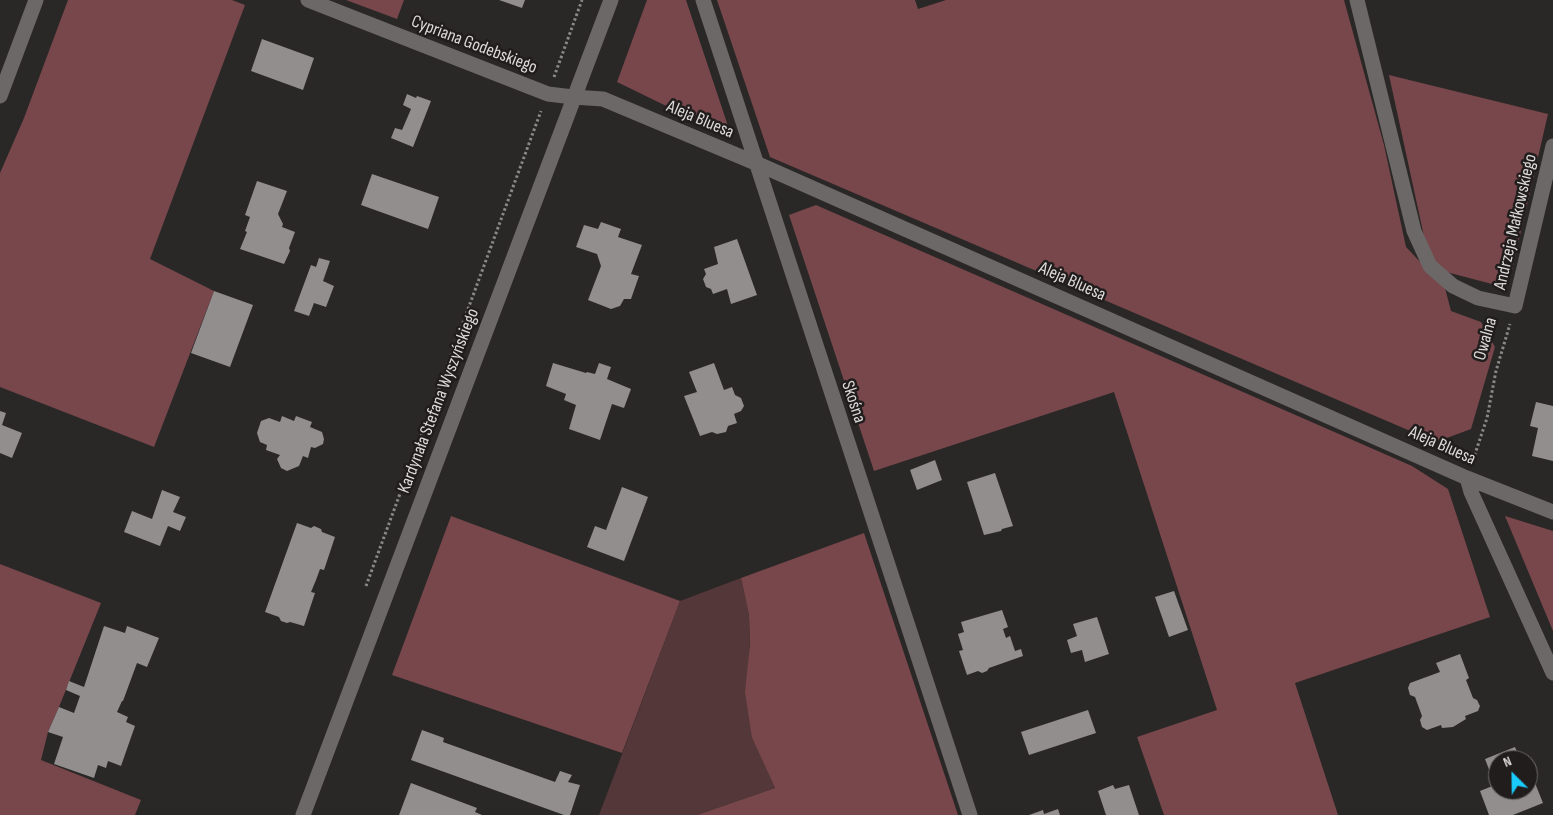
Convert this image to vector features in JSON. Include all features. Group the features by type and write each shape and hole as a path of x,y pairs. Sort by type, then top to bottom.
{"street":[{"path":"0,96 36,0"},
{"name":"Cypriana Godebskiego","path":"308,0 548,94 573,97"},
{"name":"Kardynała Stefana Wyszyńskiego","path":"303,815 611,0"},
{"name":"Skośna","path":"703,0 970,815"},
{"name":"Owalna","path":"1357,0 1406,203 1414,231 1430,266 1453,286 1478,298 1515,306"},
{"name":"Aleja Bluesa","path":"573,97 603,99 758,164 1468,478 1553,512"},
{"name":"Andrzeja Małkowskiego","path":"1515,306 1553,146"},
{"path":"1468,478 1471,492 1553,673"}],"path":[{"path":"553,79 582,0"},
{"path":"365,590 542,108"},
{"name":"Owalna","path":"1468,478 1487,418 1496,371 1515,306"}],"shaded area":[{"path":"68,0 232,0 245,5 150,259 214,291 154,447 0,387 0,173 24,118"},
{"path":"346,0 404,0 397,19"},
{"path":"647,0 686,0 732,138 617,82"},
{"path":"717,0 915,0 918,9 946,0 1344,0 1384,145 1406,247 1445,288 1451,311 1481,322 1495,347 1471,429 1436,442 770,157"},
{"path":"1389,75 1548,114 1512,270 1492,284 1450,273 1430,264"},
{"path":"816,205 1412,466 1448,489 1490,617 1295,683 1338,815 1164,815 1137,737 1217,710 1114,392 874,471 789,215"},
{"path":"451,516 680,601 622,753 392,675"},
{"path":"1505,516 1553,531 1553,631"},
{"path":"864,533 958,815 697,815 775,788 752,738 745,692 750,645 749,615 741,578"},
{"path":"0,564 101,603 48,732 41,760 141,800 135,815 0,815"},
{"path":"741,578 749,615 752,738 775,788 697,815 599,815 680,601"}],"building":[{"path":"499,0 525,0 522,8"},
{"path":"262,39 314,58 303,90 251,71"},
{"path":"407,94 431,101 413,147 391,138 395,128 402,130 411,109 403,105"},
{"path":"372,174 439,197 428,229 361,205"},
{"path":"257,181 287,191 278,214 283,224 282,227 295,232 284,264 240,249 247,232 245,231 250,217 245,215"},
{"path":"601,222 621,229 618,237 642,245 631,274 639,276 631,299 624,299 620,306 611,309 588,300 601,266 597,254 576,247 584,225 598,229"},
{"path":"737,239 757,295 731,304 727,289 713,294 711,289 706,287 703,279 706,274 704,269 718,264 714,247"},
{"path":"319,258 330,261 323,281 334,286 326,307 314,303 309,316 294,311 311,265 316,267"},
{"path":"214,291 253,305 230,367 191,353"},
{"path":"553,363 595,374 599,363 611,367 607,379 631,389 624,408 612,404 600,440 569,429 576,405 564,400 566,394 546,386"},
{"path":"714,363 724,390 732,387 735,395 741,398 744,406 741,411 734,414 737,423 728,426 726,432 717,434 712,432 700,436 684,396 697,392 689,372"},
{"path":"1536,402 1553,406 1553,461 1532,456 1538,428 1530,426"},
{"path":"0,411 6,413 2,425 22,433 12,458 0,453"},
{"path":"282,416 294,421 296,416 312,422 310,427 322,432 324,439 323,444 315,448 311,447 308,458 303,456 299,466 287,471 281,468 277,459 280,455 266,450 267,445 260,442 257,433 261,421 269,418 280,422"},
{"path":"935,460 942,480 917,490 910,470"},
{"path":"995,473 1013,526 984,535 967,482"},
{"path":"622,487 648,497 624,561 587,547 595,526 606,530"},
{"path":"162,490 180,497 173,512 186,517 180,531 168,526 160,546 124,532 132,511 152,519"},
{"path":"297,523 311,528 314,526 321,529 322,532 335,537 324,570 320,569 311,592 315,593 304,626 281,621 279,617 265,612"},
{"path":"1174,591 1188,630 1169,637 1155,597"},
{"path":"1002,610 1008,627 1003,629 1006,638 1010,636 1015,651 1021,649 1023,656 989,668 982,673 978,671 967,675 959,651 963,650 958,634 964,632 961,622"},
{"path":"1097,617 1109,654 1085,662 1082,650 1071,653 1067,640 1077,636 1073,624"},
{"path":"104,626 125,633 127,626 159,638 147,667 137,663 117,712 128,717 126,722 135,726 121,766 108,761 106,768 98,765 94,778 54,764 63,737 48,732 59,707 74,713 80,696 66,690 69,681 84,687"},
{"path":"1460,654 1469,678 1466,680 1473,698 1477,700 1480,706 1478,711 1465,716 1466,719 1453,727 1442,728 1441,725 1427,730 1422,727 1420,720 1422,716 1415,697 1410,695 1408,688 1410,683 1440,672 1436,663"},
{"path":"1088,710 1096,733 1029,755 1021,732"},
{"path":"422,730 444,738 443,742 555,782 560,771 572,775 568,782 580,785 570,815 564,815 411,760"},
{"path":"411,783 477,808 475,812 482,815 399,815"},
{"path":"1113,785 1115,789 1129,785 1139,815 1106,815 1098,791"},
{"path":"1488,788 1488,800 1538,800 1538,790 1543,803 1513,815 1489,815 1480,791"},
{"path":"1058,809 1060,815 1029,815 1043,810 1044,814"}]}
